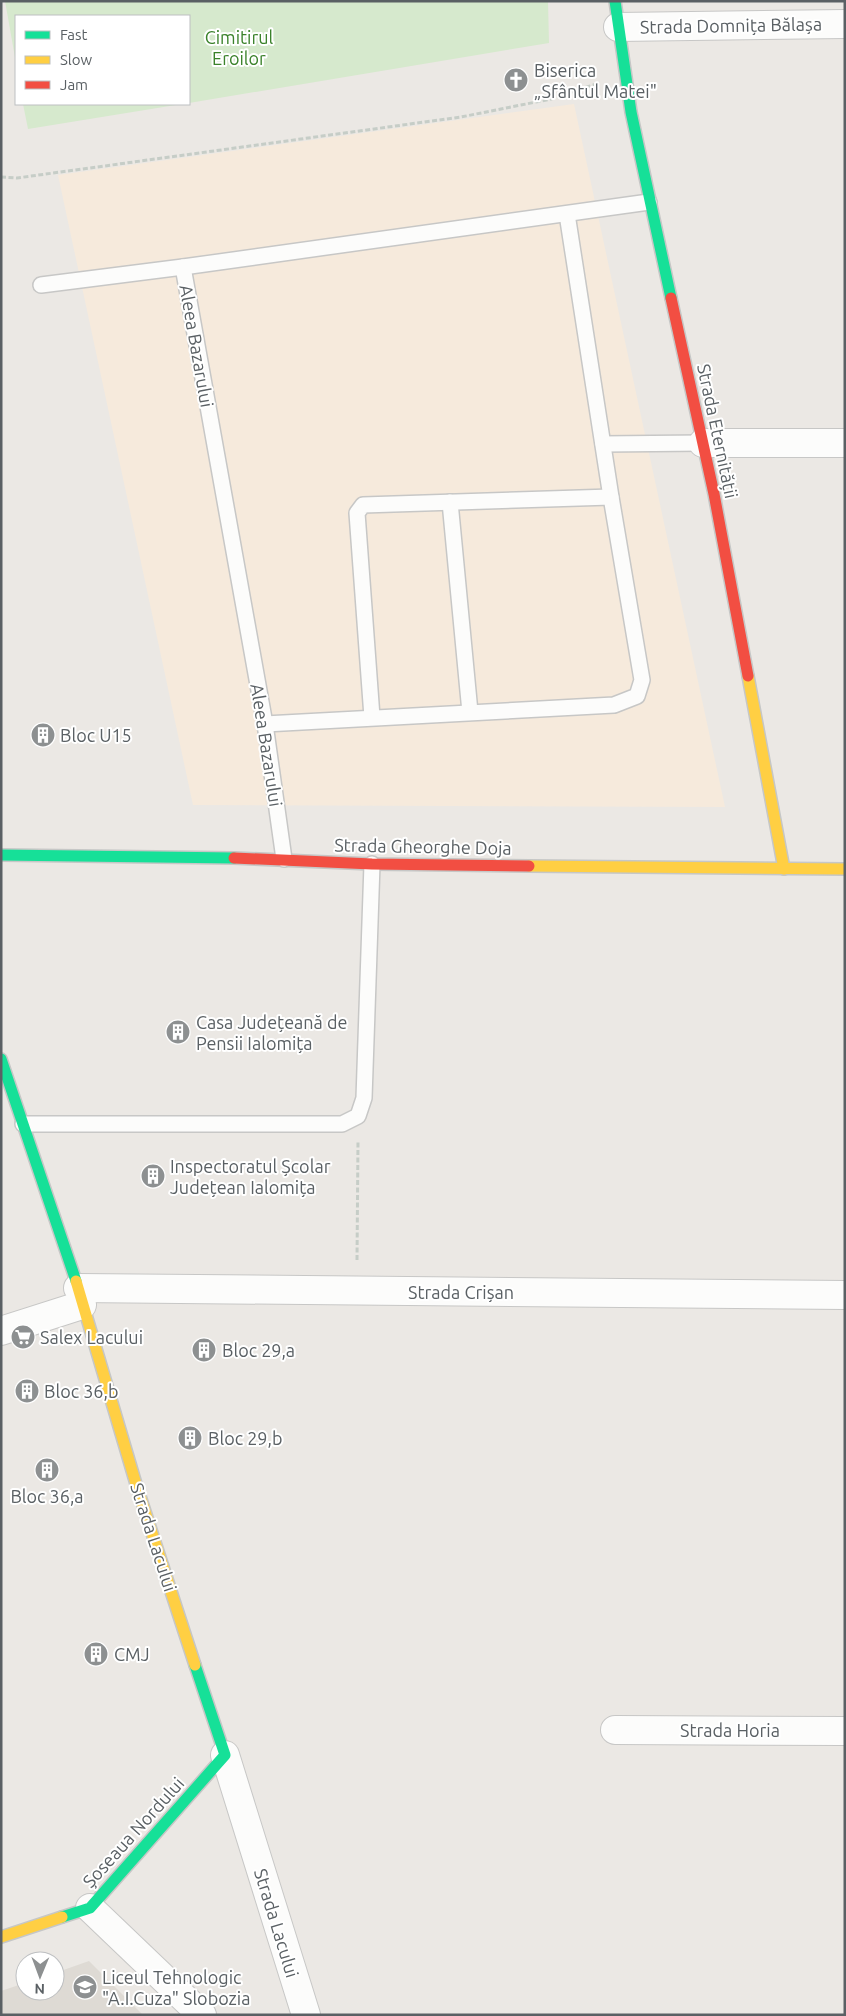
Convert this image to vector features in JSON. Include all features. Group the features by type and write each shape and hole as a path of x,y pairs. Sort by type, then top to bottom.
{"street":[{"name":"Strada Domnița Bălașa","path":"616,14 845,24"},
{"name":"Strada Eternității","path":"616,14 624,74 703,443 784,869"},
{"path":"703,443 845,443"},
{"name":"Strada Gheorghe Doja","path":"1,855 284,859 372,864 845,870"},
{"name":"Strada Lacului","path":"1,1059 80,1297 136,1484 226,1755 306,2015"},
{"name":"Strada Crișan","path":"1,1331 80,1297 357,1291 845,1295"},
{"name":"Strada Horia","path":"615,1730 845,1731"},
{"name":"Șoseaua Nordului","path":"1,1937 90,1908 226,1755"},
{"path":"90,1908 202,2015"}],"lane":[{"name":"Aleea Bazarului","path":"284,859 266,724 183,268 650,202"},
{"path":"266,724 614,705 637,696 642,680 611,497 567,214"},
{"path":"41,285 183,268"},
{"path":"603,444 703,443"},
{"path":"372,717 357,513 363,505 611,497"},
{"path":"450,502 470,712"},
{"path":"23,1124 342,1124 358,1116 364,1098 372,864"}],"path":[{"path":"1,177 17,178 462,117 551,100 624,74"},
{"path":"357,1291 358,1116"}],"shaded area":[{"path":"574,104 725,807 193,805 58,175"},
{"name":"Liceul Tehnologic \"A.I.Cuza\" Slobozia","path":"89,1961 143,2015 1,2015 1,1991 15,1986 15,2001 65,2001 65,1969"}],"green space":[{"name":"Cimitirul Eroilor","path":"5,1 548,1 549,43 190,103 190,15 15,15 15,57"},
{"name":"Cimitirul Eroilor","path":"23,105 176,105 28,129"}],"traffic: fast":[{"path":"615,1 631,112 671,298"},
{"path":"1,855 234,858"},
{"path":"1,1059 76,1281"},
{"path":"62,1917 90,1908 225,1755 195,1665"}],"traffic: slow":[{"path":"748,676 784,869"},
{"path":"529,866 845,869"},
{"path":"76,1281 136,1484 195,1665"},
{"path":"1,1937 62,1917"}],"traffic: jam":[{"path":"671,298 714,494 748,676"},
{"path":"234,858 372,864 529,866"}],"place":[{"name":"Biserica „Sfântul Matei\"","path":"516,80"},
{"name":"Bloc U15","path":"43,735"},
{"name":"Casa Județeană de Pensii Ialomița","path":"178,1032"},
{"name":"Inspectoratul Școlar Județean Ialomița","path":"153,1176"},
{"name":"Salex Lacului","path":"23,1337"},
{"name":"Bloc 29,a","path":"204,1350"},
{"name":"Bloc 36,b","path":"27,1391"},
{"name":"Bloc 29,b","path":"190,1438"},
{"name":"Bloc 36,a","path":"47,1470"},
{"name":"CMJ","path":"96,1654"},
{"name":"Liceul Tehnologic \"A.I.Cuza\" Slobozia","path":"85,1987"}]}
